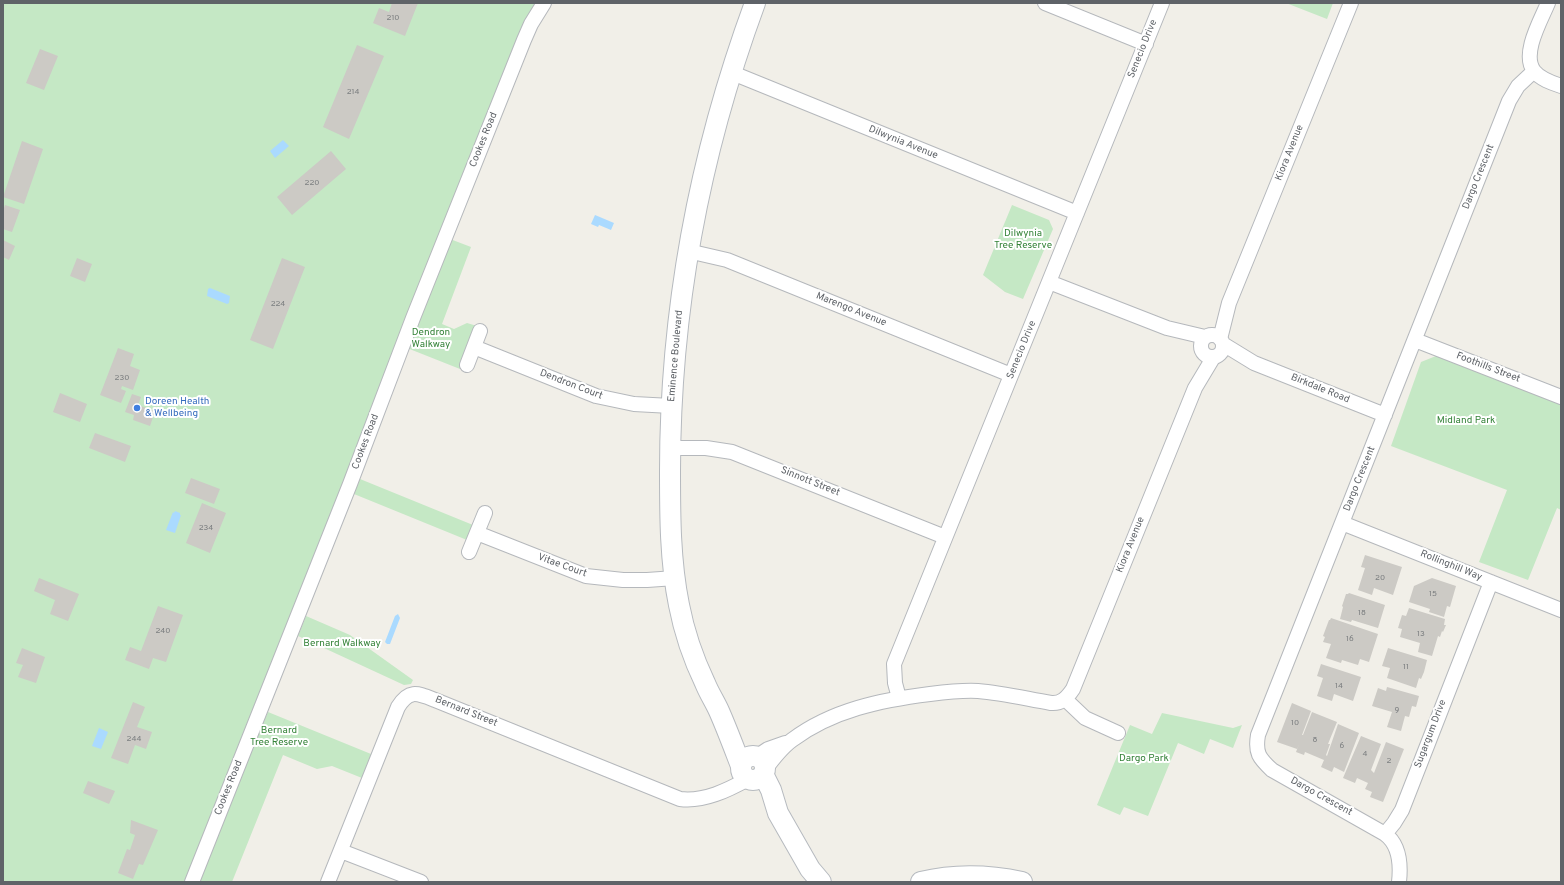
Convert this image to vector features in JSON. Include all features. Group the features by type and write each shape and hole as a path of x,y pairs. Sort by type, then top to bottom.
{"street":[{"name":"Cookes Road","path":"192,882 524,40 531,24 544,3"},
{"name":"Eminence Boulevard","path":"755,3 730,72 706,159 688,251 676,338 671,406 671,495 675,578 679,604 692,652 704,682 719,710 746,742 752,769 771,790 778,813 815,878"},
{"path":"1045,3 1146,44"},
{"name":"Senecio Drive","path":"899,698 895,683 894,664 1162,3"},
{"name":"Kiora Avenue","path":"1214,338 1351,3"},
{"path":"1548,3 1530,52 1530,60 1534,71 1544,79 1561,86"},
{"name":"Dargo Crescent","path":"1385,834 1272,770 1263,762 1256,745 1262,726 1509,101 1518,86 1534,71"},
{"name":"Dilwynia Avenue","path":"730,72 1076,214"},
{"name":"Marengo Avenue","path":"688,251 726,260 1011,375"},
{"name":"Birkdale Road","path":"1049,282 1167,328 1214,338 1254,363 1385,415"},
{"name":"Birkdale Road","path":"1167,328 1208,354 1254,363"},
{"path":"467,365 480,332"},
{"path":"1214,338 1222,351 1208,354 1201,343 1214,338"},
{"name":"Foothills Street","path":"1415,340 1561,397"},
{"name":"Dendron Court","path":"474,347 596,396 634,404 671,406"},
{"name":"Kiora Avenue","path":"1065,699 1073,689 1208,354"},
{"name":"Sinnott Street","path":"670,448 706,448 732,452 945,537"},
{"path":"469,552 485,513"},
{"name":"Rollinghill Way","path":"1342,523 1561,610"},
{"name":"Vitae Court","path":"477,533 586,576 623,580 675,578"},
{"name":"Sugargum Drive","path":"1385,834 1402,810 1491,582"},
{"path":"752,769 774,757 791,740 812,727 837,715 858,707 899,698 952,691 1001,694 1051,703 1059,703 1065,699 1085,718 1118,733"},
{"name":"Bernard Street","path":"328,882 398,707 407,695 418,694 435,700 672,796 689,800 697,800 732,788 752,769"},
{"path":"1385,834 1395,844 1399,855 1400,882"},
{"path":"341,850 421,882"},
{"path":"921,882 954,877 1022,882"}],"green space":[{"path":"3,3 536,3 516,46 186,882 3,882"},
{"path":"1286,3 1333,3 1327,19"},
{"name":"Dilwynia Tree Reserve","path":"1012,205 1049,220 1053,229 1023,299 1005,292 983,275"},
{"name":"Dendron Walkway","path":"450,239 471,247 442,324 454,329 467,323 477,326 460,369 407,348"},
{"name":"Midland Park","path":"1436,356 1561,404 1561,510 1557,508 1528,580 1479,562 1507,490 1391,446 1421,362"},
{"path":"360,479 473,525 467,540 354,494"},
{"name":"Bernard Walkway","path":"306,616 350,635 413,680 411,684 404,685 298,636"},
{"name":"Bernard Tree Reserve","path":"268,712 371,754 362,778 332,766 317,769 283,755 232,882 198,882 252,747"},
{"name":"Dargo Park","path":"1162,713 1233,728 1242,725 1233,748 1210,739 1204,754 1178,743 1148,816 1124,807 1120,815 1097,805 1130,725 1152,734"}],"water":[{"path":"283,140 289,146 275,158 270,151"},
{"path":"595,215 614,223 611,230 599,225 598,227 591,224"},
{"path":"210,288 230,296 229,303 227,304 207,296 208,289"},
{"path":"175,511 181,515 175,533 166,530 173,512 174,513"},
{"path":"398,614 400,618 390,644 387,644 385,642 395,616"},
{"path":"99,728 108,732 101,749 92,746"}],"building":[{"path":"392,3 418,3 405,36 373,23 379,8 389,12"},
{"path":"357,45 384,56 349,139 323,127"},
{"path":"40,49 58,56 44,90 26,83"},
{"path":"22,141 43,149 24,204 3,197"},
{"path":"331,151 346,169 292,215 277,197"},
{"path":"5,205 20,210 12,232 3,229 3,211"},
{"path":"3,240 15,246 9,260 3,257"},
{"path":"77,258 92,264 85,282 70,276"},
{"path":"282,258 305,267 273,349 250,340"},
{"path":"118,348 134,354 130,366 140,370 133,390 122,386 121,389 126,391 121,403 100,395"},
{"path":"60,393 87,404 80,422 53,412"},
{"name":"Doreen Health & Wellbeing","path":"132,394 141,397 138,405 155,411 150,426 133,420 134,415 125,412"},
{"path":"95,433 131,446 125,462 89,448"},
{"path":"191,478 220,489 214,504 185,493"},
{"path":"202,503 226,513 210,553 186,543"},
{"path":"1365,555 1402,567 1393,595 1374,588 1372,595 1358,590 1365,568 1361,567"},
{"path":"39,578 79,594 68,621 50,614 55,600 34,591"},
{"path":"1432,578 1456,586 1450,607 1447,606 1444,617 1429,612 1430,609 1409,602 1414,586"},
{"path":"1349,593 1385,605 1378,628 1352,620 1351,622 1340,619 1346,594"},
{"path":"158,606 183,615 166,662 153,658 149,669 125,660 130,647 141,651"},
{"path":"1409,608 1445,619 1444,625 1446,625 1440,637 1438,636 1432,656 1418,652 1420,643 1400,637 1402,629 1398,628 1402,615 1406,616"},
{"path":"1331,618 1378,634 1369,662 1360,659 1358,665 1342,660 1341,663 1326,658 1331,644 1323,642 1325,637 1323,636"},
{"path":"22,648 45,657 36,683 18,677 23,665 16,663"},
{"path":"1388,648 1427,660 1424,672 1421,679 1419,678 1416,688 1387,678 1390,668 1382,666"},
{"path":"1321,664 1361,677 1353,701 1334,694 1332,701 1317,696 1323,678 1317,676"},
{"path":"1387,687 1419,696 1416,707 1412,706 1409,717 1405,716 1401,731 1387,727 1392,712 1372,706 1378,688 1386,691"},
{"path":"133,702 145,707 137,727 152,732 146,749 135,745 128,764 111,758"},
{"path":"1292,703 1311,711 1302,735 1312,712 1337,722 1328,744 1330,744 1326,755 1327,756 1338,724 1359,733 1344,772 1334,767 1332,772 1321,767 1324,760 1305,752 1304,755 1296,752 1299,744 1297,749 1277,742"},
{"path":"1361,736 1381,744 1371,770 1374,773 1386,742 1404,749 1383,802 1370,797 1372,792 1365,789 1368,783 1357,778 1355,783 1343,778"},
{"path":"88,781 115,791 109,804 83,793"},
{"path":"131,820 158,830 143,865 139,864 133,879 118,873 127,849 130,850 135,835 130,833"}],"place":[{"name":"Doreen Health & Wellbeing","path":"137,408"}]}
